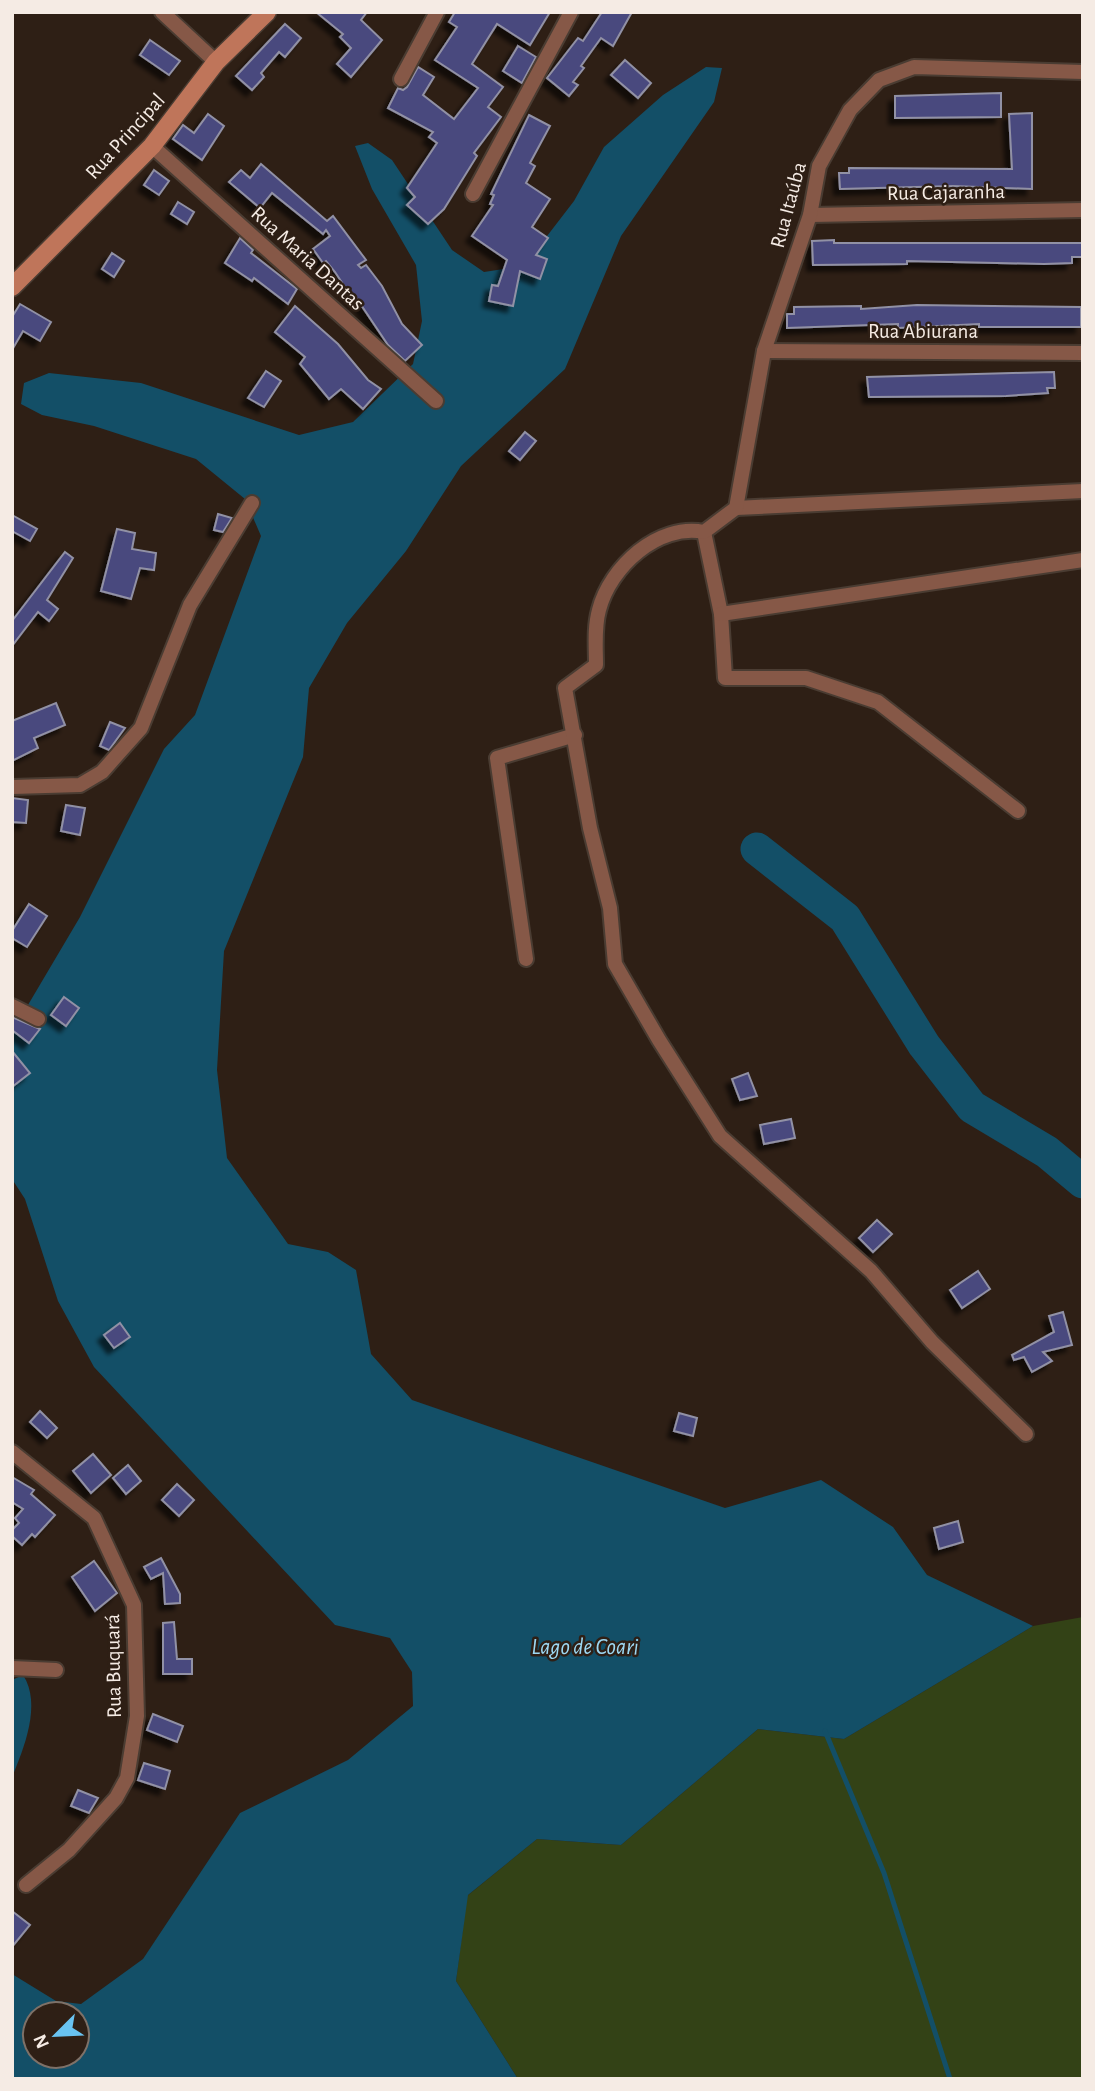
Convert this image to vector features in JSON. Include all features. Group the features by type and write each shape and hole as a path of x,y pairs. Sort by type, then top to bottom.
{"street":[{"path":"162,12 216,62"},
{"name":"Rua Principal","path":"12,286 152,146 216,62 267,12"},
{"path":"401,79 437,12"},
{"path":"473,194 571,12"},
{"name":"Rua Itaúba","path":"736,508 764,351 810,215 819,166 850,110 879,80 914,67 1083,72"},
{"name":"Rua Maria Dantas","path":"152,146 436,401"},
{"name":"Rua Cajaranha","path":"810,215 1083,210"},
{"name":"Rua Abiurana","path":"764,351 1083,354"},
{"path":"1026,1434 905,1314 871,1271 756,1170 714,1125 615,964 610,908 590,828 565,688 596,665 598,612 604,594 621,567 648,545 685,528 704,532 736,508 1083,491"},
{"path":"12,787 80,785 102,772 141,728 190,606 252,503"},
{"path":"704,532 721,614 725,678 806,678 878,702 1018,811"},
{"path":"721,614 1083,560"},
{"path":"526,959 497,758 575,735"},
{"path":"12,1006 38,1019"},
{"name":"Rua Buquará","path":"12,1451 94,1518 134,1605 137,1716 127,1778 116,1798 68,1850 26,1885"},
{"path":"12,1668 55,1670"}],"green space":[{"path":"1083,1617 1083,2079 518,2079 456,1981 467,1896 537,1839 621,1845 758,1729 844,1739 1033,1626"}],"water":[{"name":"Lago de Coari","path":"706,67 722,68 714,102 621,236 565,369 461,466 406,551 347,623 309,688 303,757 224,951 217,1070 227,1158 288,1244 328,1252 356,1270 371,1354 412,1400 725,1508 821,1480 893,1527 927,1575 1033,1626 844,1739 758,1729 621,1845 537,1839 468,1895 456,1981 518,2079 12,2079 12,1974 54,2000 21,2000 21,2070 91,2070 91,2000 87,2000 143,1959 240,1813 348,1760 413,1706 412,1672 390,1638 335,1625 94,1367 58,1301 25,1199 12,1179 12,1032 80,917 164,749 195,715 261,536 245,499 196,459 94,426 42,415 21,404 24,383 49,373 141,383 299,435 353,422 413,364 422,321 416,265 372,189 355,146 368,143 392,160 452,250 484,272 524,266 574,201 604,147 663,95"},
{"path":"23,1675 31,1699 31,1712 26,1740 12,1777 12,1680"}],"building":[{"path":"316,12 367,12 361,20 382,40 351,77 337,64 351,48 340,37 343,34"},
{"path":"455,12 550,12 530,45 497,24 472,64 503,87 488,107 501,117 474,153 477,156 444,209 428,224 407,205 415,197 407,188 437,143 429,137 433,132 388,108 398,88 403,90 407,87 418,67 434,77 423,95 454,119 478,88 435,60 457,27 449,22"},
{"path":"602,12 632,12 613,46 601,38 581,66 584,68 573,82 578,85 569,96 547,78 578,38 583,41"},
{"path":"285,24 301,38 285,57 279,52 261,73 264,77 252,90 236,76"},
{"path":"150,40 180,61 169,75 140,55"},
{"path":"518,46 536,57 522,83 503,71"},
{"path":"625,60 651,83 638,98 611,75"},
{"path":"1001,93 1001,117 895,118 895,96"},
{"path":"1032,113 1032,189 953,186 840,189 839,173 849,173 849,168 1012,169 1009,114"},
{"path":"208,114 224,126 202,160 173,139 183,125 194,133"},
{"path":"529,115 550,126 530,163 535,166 526,183 550,199 532,227 548,238 536,255 547,259 540,279 520,271 513,306 489,301 492,285 498,286 507,260 472,236 493,205 490,204 494,195 491,194"},
{"path":"261,164 327,221 333,216 366,260 358,265 361,268 366,265 382,286 402,324 422,345 405,361 388,345 357,299 354,301 335,272 326,261 323,263 313,249 330,236 326,230 323,234 272,193 260,208 229,182 241,170 250,178"},
{"path":"154,170 169,181 159,195 144,185"},
{"path":"178,202 194,212 187,224 171,214"},
{"path":"240,238 253,250 251,253 297,289 288,304 254,278 252,281 225,263"},
{"path":"834,240 834,243 1083,243 1083,257 1072,257 1072,263 1044,264 907,261 907,264 813,265 812,241"},
{"path":"112,253 124,261 114,277 102,269"},
{"path":"20,304 51,322 40,341 23,331 12,350 12,317"},
{"path":"917,305 1081,307 1081,327 979,327 979,324 898,328 898,324 787,328 787,314 794,314 794,307 861,306 861,309"},
{"path":"295,306 338,344 368,380 381,389 363,409 341,389 329,399 300,364 305,357 275,332"},
{"path":"266,371 281,381 264,407 248,398"},
{"path":"1054,372 1055,388 1047,388 1048,393 1006,396 869,397 867,377"},
{"path":"525,432 536,441 520,460 509,451"},
{"path":"218,514 232,518 223,532 214,530"},
{"path":"12,515 37,529 30,541 12,531"},
{"path":"117,529 135,533 132,549 156,553 154,570 140,568 131,599 101,591"},
{"path":"65,552 73,558 47,600 58,609 49,621 38,612 12,646 12,621"},
{"path":"56,703 65,725 34,738 38,748 12,761 12,721"},
{"path":"110,722 125,728 109,750 100,746"},
{"path":"12,798 28,800 26,823 12,822"},
{"path":"66,805 85,808 80,835 61,831"},
{"path":"29,904 47,916 27,947 12,938 12,931"},
{"path":"64,997 79,1008 66,1026 51,1015"},
{"path":"12,1017 40,1029 29,1043 12,1030"},
{"path":"12,1051 30,1073 12,1087"},
{"path":"748,1073 757,1096 740,1100 732,1079"},
{"path":"791,1119 795,1138 764,1144 760,1125"},
{"path":"877,1220 892,1234 873,1252 859,1238"},
{"path":"978,1271 990,1289 962,1308 950,1290"},
{"path":"1063,1312 1072,1345 1043,1352 1052,1361 1032,1372 1024,1357 1014,1360 1012,1355 1054,1332 1049,1316"},
{"path":"120,1323 130,1337 114,1348 104,1335"},
{"path":"40,1411 57,1428 47,1438 30,1422"},
{"path":"679,1413 697,1418 693,1436 674,1431"},
{"path":"93,1454 111,1475 91,1493 73,1471"},
{"path":"128,1465 141,1481 126,1494 113,1478"},
{"path":"12,1477 34,1490 31,1494 55,1515 35,1537 32,1534 22,1545 12,1536 12,1530 19,1523 15,1518 23,1509 12,1502"},
{"path":"177,1484 194,1500 179,1516 162,1500"},
{"path":"958,1521 963,1542 939,1549 934,1528"},
{"path":"161,1558 180,1594 180,1603 165,1604 163,1573 151,1579 144,1567"},
{"path":"94,1561 117,1593 95,1611 72,1577"},
{"path":"174,1622 177,1659 192,1659 192,1674 163,1674 163,1623"},
{"path":"153,1714 183,1726 177,1742 147,1730"},
{"path":"144,1763 170,1771 165,1789 138,1780"},
{"path":"78,1790 98,1798 89,1813 71,1806"},
{"path":"12,1911 30,1925 12,1947"}],"waterway":[{"path":"757,849 845,918 924,1045 972,1107 1047,1152 1083,1182"},
{"path":"825,1731 884,1873 950,2079"}]}
